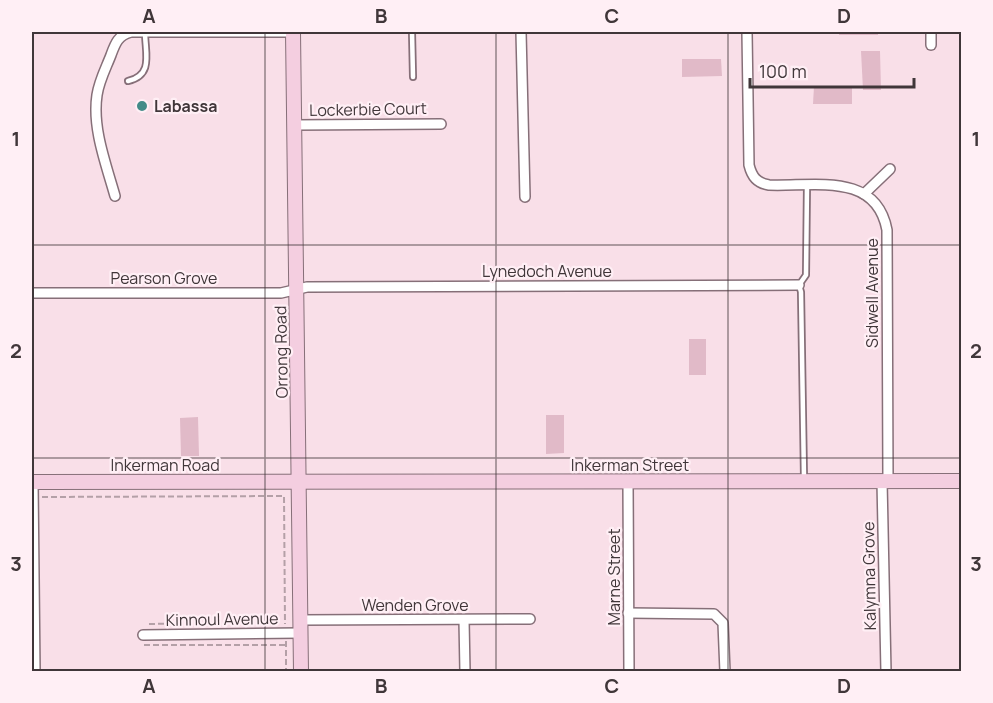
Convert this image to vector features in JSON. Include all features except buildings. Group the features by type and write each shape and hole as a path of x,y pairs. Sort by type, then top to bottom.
{"street":[{"path":"115,196 99,136 96,112 97,95 102,76 118,38 125,33 145,32 293,32"},
{"name":"Orrong Road","path":"293,32 301,672"},
{"path":"521,32 525,197"},
{"path":"747,32 751,171 756,180 764,184 837,185 855,189 864,194 890,169"},
{"path":"931,32 931,45"},
{"name":"Lockerbie Court","path":"295,125 441,124"},
{"name":"Sidwell Avenue","path":"864,194 879,208 887,230 885,481"},
{"name":"Lynedoch Avenue","path":"297,290 307,287 799,285"},
{"name":"Pearson Grove","path":"32,293 281,293 297,290"},
{"name":"Kalymna Grove","path":"885,481 886,672"},
{"name":"Inkerman Street","path":"299,482 962,481"},
{"path":"32,482 35,672"},
{"name":"Inkerman Road","path":"32,482 299,482"},
{"name":"Marne Street","path":"628,482 630,672"},
{"path":"628,613 714,614 723,624 725,672"},
{"name":"Wenden Grove","path":"300,627 530,619"},
{"path":"464,620 465,672"},
{"name":"Kinnoul Avenue","path":"143,635 285,633 300,627"}],"lane":[{"path":"128,81 141,77 146,70 145,32"},
{"path":"412,32 413,77"},
{"path":"804,481 799,285 806,275 807,185"}],"path":[{"path":"33,497 284,496 286,672"}],"shaded area":[{"path":"839,32 878,32 878,35 839,35"},
{"path":"861,51 880,51 881,90 863,90"},
{"path":"682,59 721,59 722,76 682,77"},
{"path":"814,86 852,86 852,104 813,104"},
{"path":"689,339 706,339 706,375 689,375"},
{"path":"546,415 564,415 564,453 546,454"},
{"path":"198,417 199,456 181,456 180,418"}],"place":[{"name":"Labassa","path":"142,106"}]}
